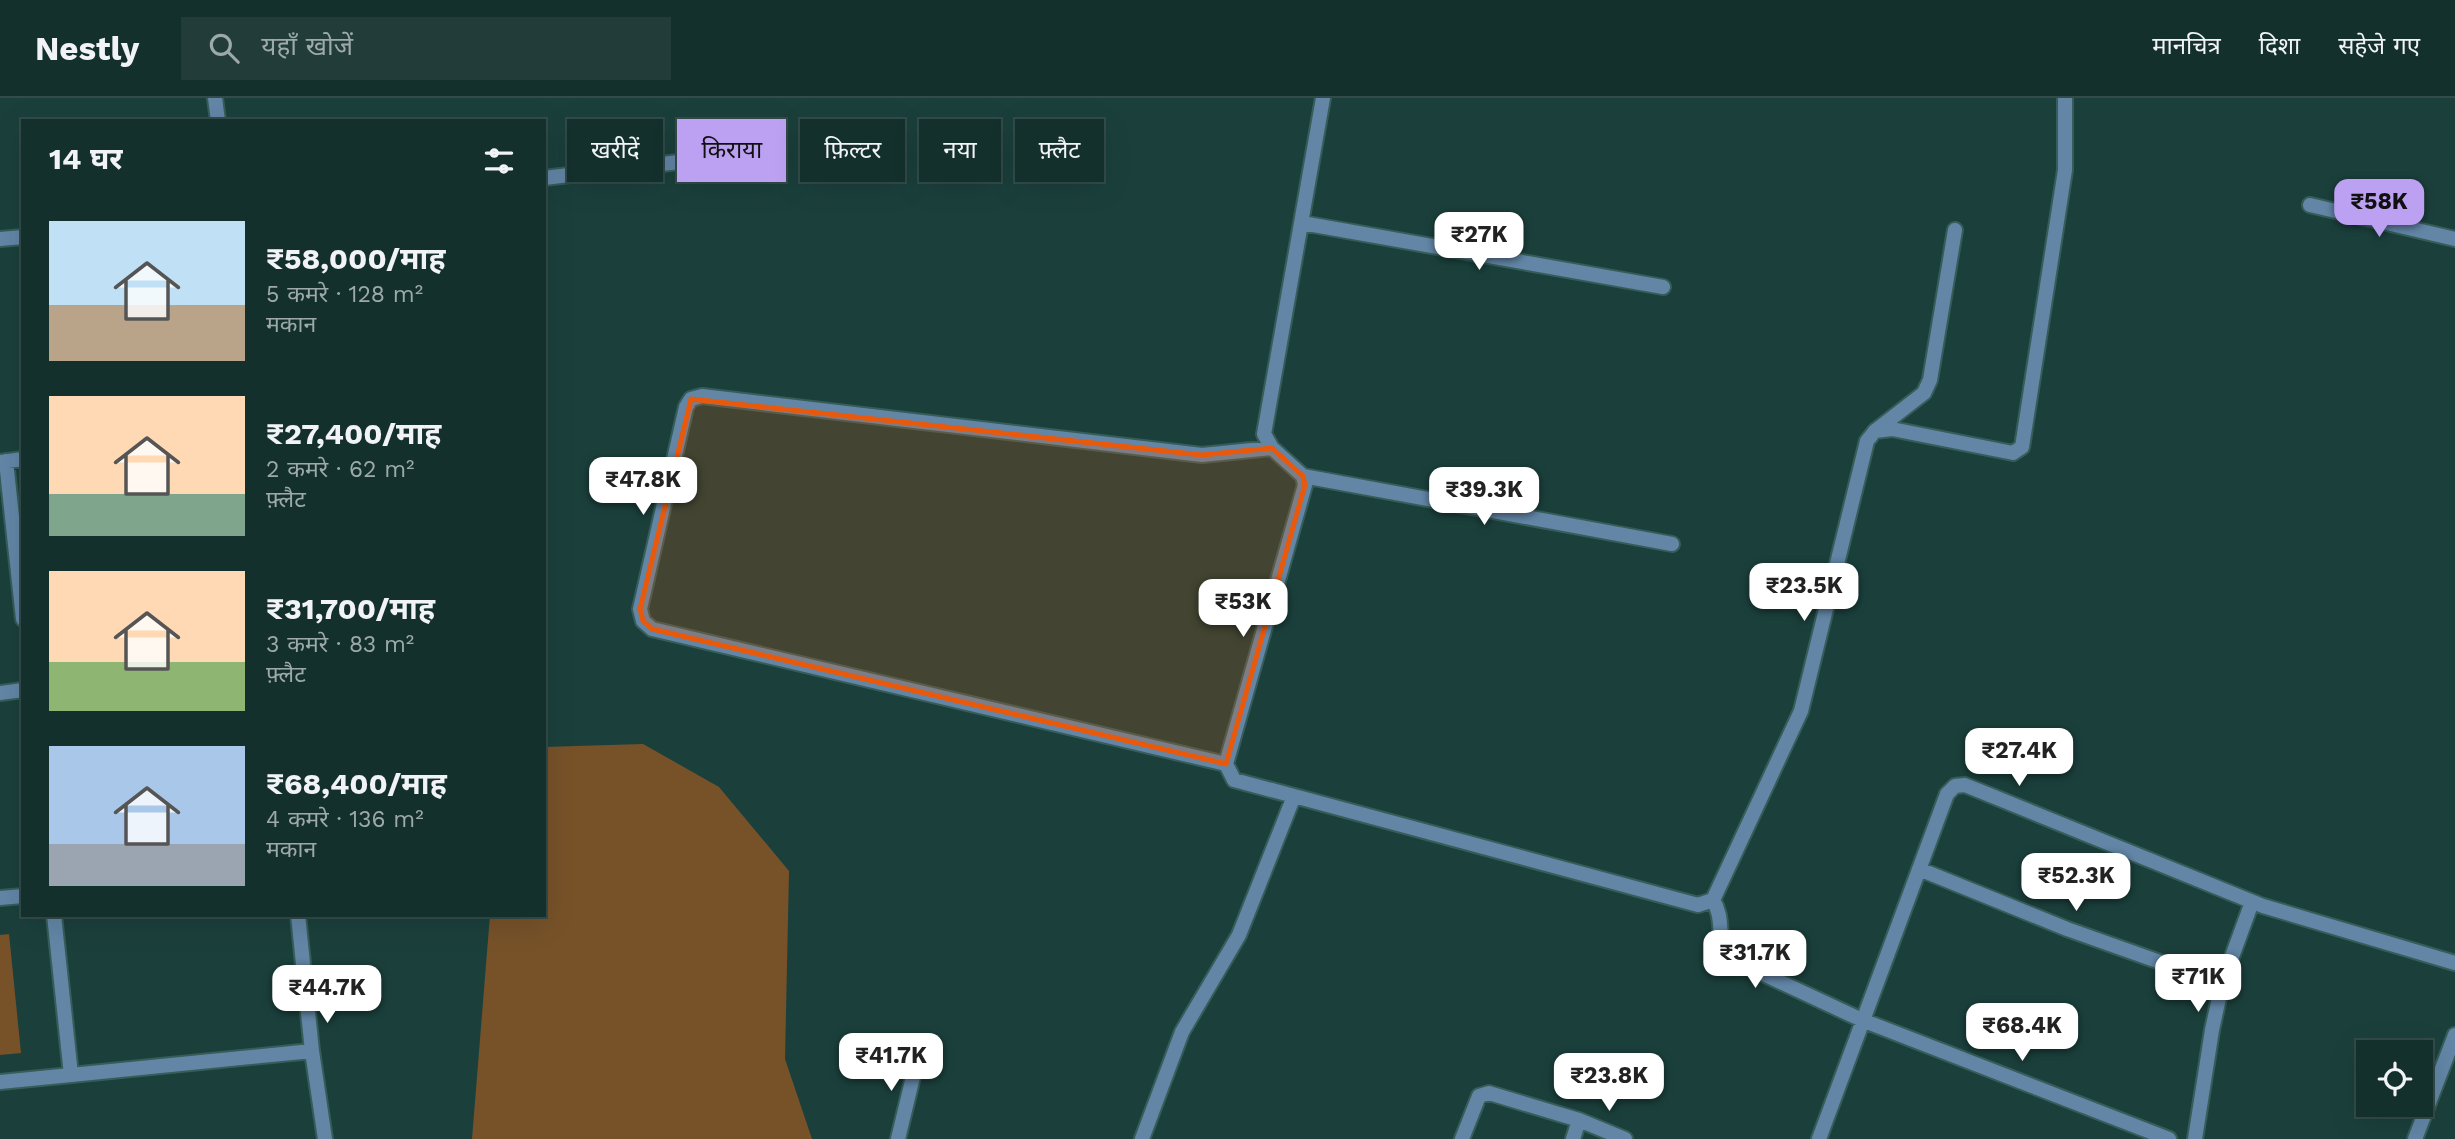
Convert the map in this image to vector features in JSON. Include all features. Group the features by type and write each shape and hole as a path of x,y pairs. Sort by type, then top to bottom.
{"street":[{"path":"215,98 218,119"},
{"path":"1323,98 1264,434 1272,448 1303,476 1672,544"},
{"path":"1875,431 1892,429 2013,453 2022,447 2065,170 2065,98"},
{"path":"546,178 677,162"},
{"path":"2310,205 2455,239"},
{"path":"1302,223 1663,287"},
{"path":"1303,476 1305,485 1226,764 1234,780 1698,905 1713,900 1801,711 1867,441 1875,431 1924,393 1930,380 1955,230"},
{"path":"0,239 21,237"},
{"path":"1226,764 652,629 643,621 640,609 686,407 691,398 702,396 1202,455 1272,448"},
{"path":"21,460 3,462 21,603"},
{"path":"0,693 21,690"},
{"path":"1819,1139 1947,794 1955,786 1965,785 2252,902 2455,963"},
{"path":"1142,1139 1182,1032 1239,935 1294,796"},
{"path":"1919,869 2067,929 2222,984"},
{"path":"0,898 21,896"},
{"path":"1713,900 1721,918 1723,950 1731,959 1862,1020 2169,1139"},
{"path":"2195,1139 2222,984 2252,902"},
{"path":"54,917 71,1075"},
{"path":"298,917 312,1051 325,1139"},
{"path":"2415,1139 2455,1035"},
{"path":"0,1082 312,1051"},
{"path":"898,1139 918,1056"},
{"path":"1462,1139 1479,1096 1489,1093 1579,1120 1625,1139"},
{"path":"1573,1139 1579,1120"}],"highlighted area":[{"path":"691,399 1202,455 1272,448 1303,476 1305,485 1226,764 652,629 643,621 640,609"}],"shaded area":[{"path":"643,744 719,787 789,871 785,1059 812,1139 472,1139 490,917 546,917 546,747"},
{"path":"9,934 21,1053 0,1055 0,935"}]}
